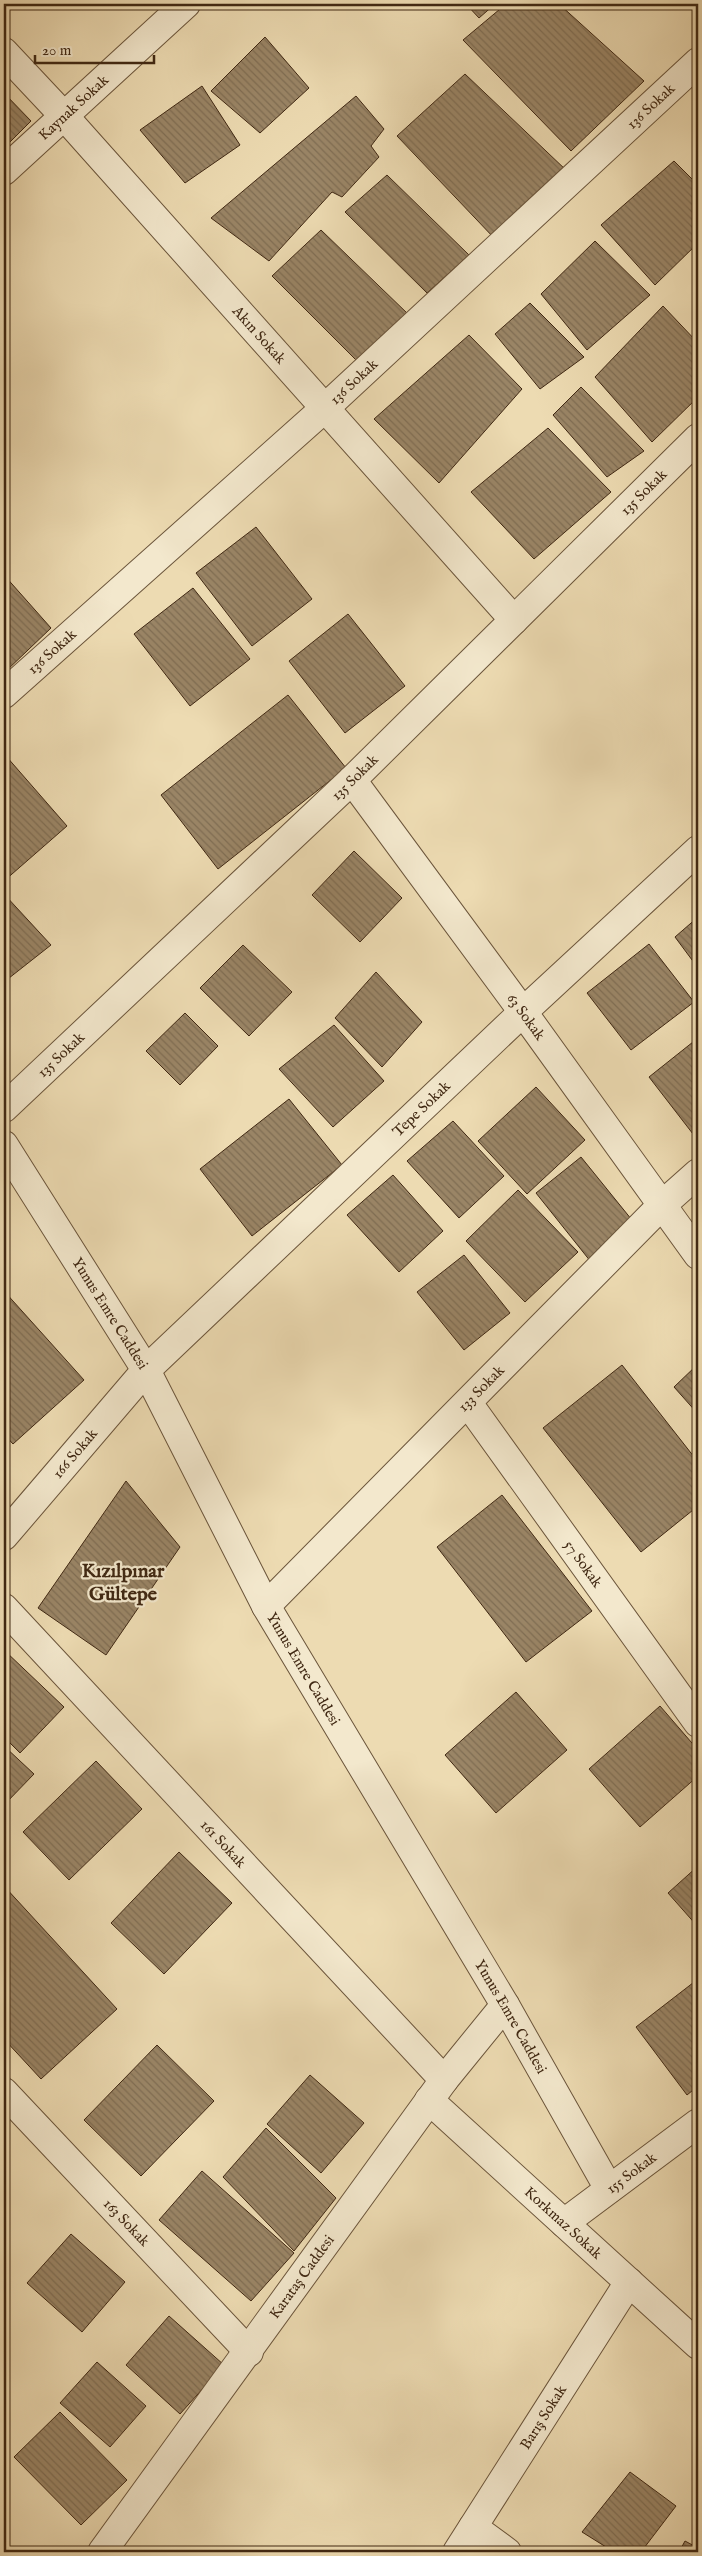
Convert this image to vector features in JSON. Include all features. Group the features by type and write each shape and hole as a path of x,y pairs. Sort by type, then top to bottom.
{"street":[{"name":"Kaynak Sokak","path":"4,171 186,4"},
{"name":"Akın Sokak","path":"4,52 65,117 514,620"},
{"name":"136 Sokak","path":"4,694 325,408 698,62"},
{"name":"135 Sokak","path":"4,1108 352,780 698,438"},
{"name":"63 Sokak","path":"352,780 523,1012 698,1255"},
{"name":"Tepe Sokak","path":"146,1370 523,1012 698,850"},
{"name":"Yunus Emre Caddesi","path":"4,1145 146,1370 266,1606 504,2005 609,2189"},
{"name":"133 Sokak","path":"266,1606 468,1404 662,1205 698,1173"},
{"name":"166 Sokak","path":"4,1536 146,1370"},
{"name":"57 Sokak","path":"468,1404 698,1723"},
{"name":"161 Sokak","path":"4,1608 436,2090"},
{"name":"Karataş Caddesi","path":"102,2552 249,2352 436,2090 504,2005"},
{"name":"Korkmaz Sokak","path":"436,2090 564,2223 698,2345"},
{"name":"163 Sokak","path":"4,2092 249,2352"},
{"name":"155 Sokak","path":"564,2223 698,2123"},
{"name":"Barış Sokak","path":"457,2552 629,2282"},
{"path":"473,2526 507,2552"}],"building":[{"path":"466,4 495,4 479,18"},
{"path":"506,4 559,4 644,81 571,151 463,40"},
{"path":"265,37 309,88 260,133 211,91"},
{"path":"465,74 567,171 495,239 397,136"},
{"path":"202,86 240,145 185,183 140,130"},
{"path":"4,93 31,121 4,148"},
{"path":"356,96 384,129 371,146 379,157 342,197 332,192 269,261 211,218"},
{"path":"674,161 698,185 698,243 655,285 601,225"},
{"path":"387,175 469,255 427,293 345,212"},
{"path":"321,230 408,314 356,360 272,276"},
{"path":"595,241 650,295 587,350 541,294"},
{"path":"530,303 584,357 540,389 495,334"},
{"path":"663,306 698,343 698,397 652,442 595,377"},
{"path":"469,335 522,389 439,483 374,419"},
{"path":"581,387 644,451 607,477 553,415"},
{"path":"548,428 611,492 534,559 471,492"},
{"path":"256,527 312,599 252,646 196,573"},
{"path":"4,575 51,628 4,673"},
{"path":"193,588 250,659 190,706 134,634"},
{"path":"348,614 405,686 345,733 289,661"},
{"path":"288,695 346,768 218,869 161,795"},
{"path":"6,756 67,826 4,881 4,758"},
{"path":"354,851 402,898 360,942 312,895"},
{"path":"4,894 51,945 4,982"},
{"path":"698,917 698,968 675,937"},
{"path":"649,944 694,1002 631,1050 587,993"},
{"path":"243,945 292,992 249,1036 200,988"},
{"path":"376,972 422,1022 382,1067 335,1018"},
{"path":"185,1013 218,1046 180,1085 146,1051"},
{"path":"334,1025 384,1081 333,1127 279,1069"},
{"path":"698,1038 698,1130 693,1134 649,1077"},
{"path":"536,1087 585,1140 527,1194 478,1141"},
{"path":"289,1099 342,1165 252,1236 200,1169"},
{"path":"453,1121 504,1176 459,1218 407,1161"},
{"path":"581,1157 636,1225 591,1262 536,1193"},
{"path":"393,1175 443,1231 399,1272 347,1215"},
{"path":"518,1190 578,1252 525,1302 466,1241"},
{"path":"464,1255 510,1313 464,1350 417,1292"},
{"path":"4,1291 84,1380 13,1444 4,1434"},
{"path":"698,1364 698,1414 674,1387"},
{"path":"622,1365 698,1462 698,1506 641,1552 543,1428"},
{"path":"126,1481 180,1547 106,1655 38,1608"},
{"path":"502,1495 592,1611 526,1662 437,1547"},
{"path":"4,1650 64,1707 20,1753 4,1737"},
{"path":"516,1692 567,1750 496,1813 445,1755"},
{"path":"660,1706 698,1750 698,1776 640,1827 589,1769"},
{"path":"4,1746 34,1774 4,1805"},
{"path":"96,1761 142,1809 69,1880 23,1832"},
{"path":"179,1852 232,1903 164,1974 111,1923"},
{"path":"698,1866 698,1927 668,1893"},
{"path":"4,1886 117,2009 41,2079 4,2039"},
{"path":"698,1979 698,2086 687,2095 636,2027"},
{"path":"157,2045 214,2101 141,2176 84,2120"},
{"path":"310,2075 364,2123 321,2173 267,2124"},
{"path":"266,2128 336,2198 294,2251 223,2177"},
{"path":"202,2171 294,2253 251,2301 159,2220"},
{"path":"71,2234 125,2282 82,2332 27,2283"},
{"path":"169,2316 224,2365 180,2414 126,2365"},
{"path":"97,2362 146,2406 110,2447 60,2403"},
{"path":"60,2412 127,2480 81,2525 14,2457"},
{"path":"630,2472 676,2506 641,2552 614,2552 582,2532"},
{"path":"685,2541 698,2548 698,2552 679,2552"}],"district":[{"name":"Kızılpınar Gültepe","path":"123,1582"}]}
